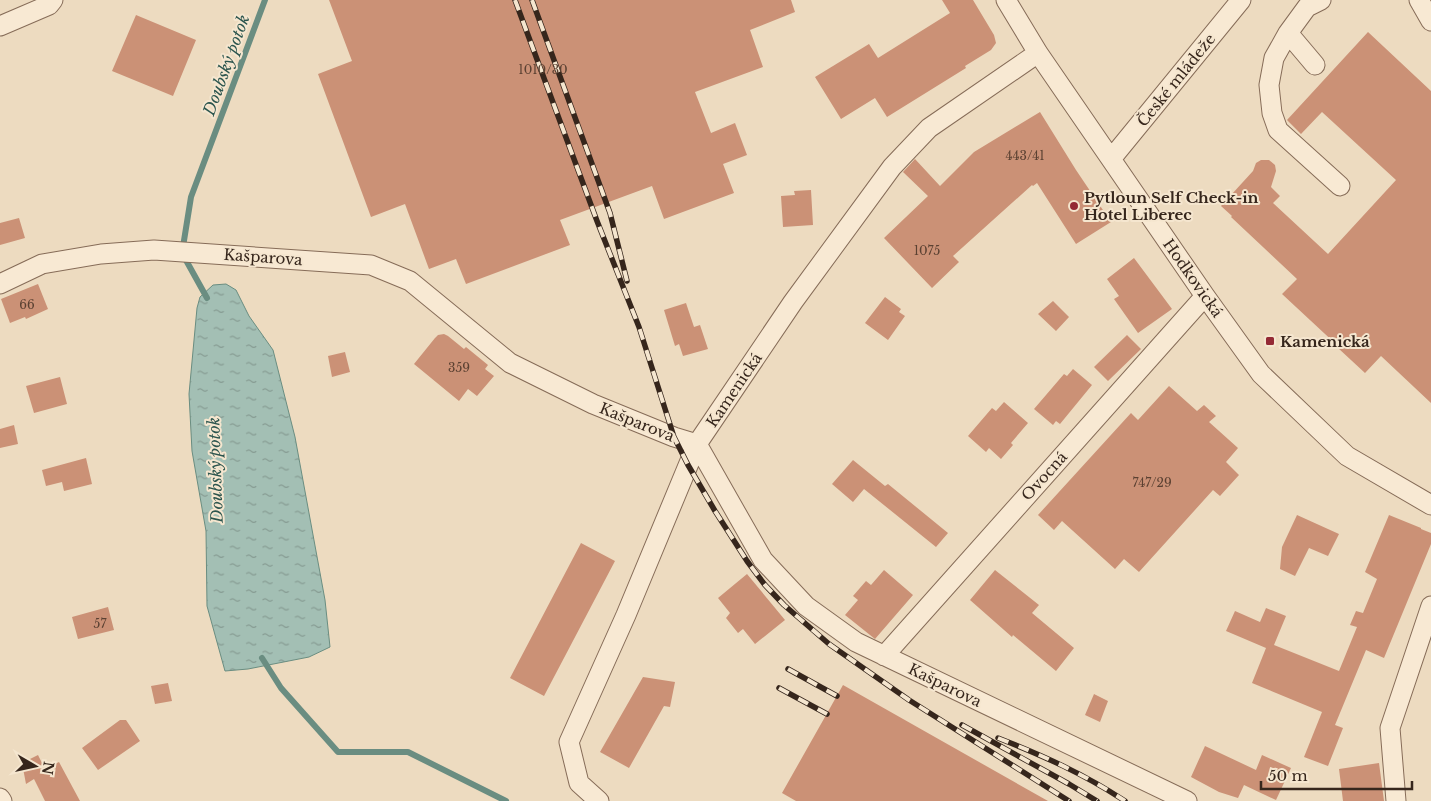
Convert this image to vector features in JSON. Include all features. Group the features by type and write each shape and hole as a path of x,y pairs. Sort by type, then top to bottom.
{"street":[{"path":"0,26 49,4 53,0"},
{"name":"Hodkovická","path":"1006,0 1038,53 1110,159 1261,374 1347,456 1431,505"},
{"name":"České mládeže","path":"1110,159 1241,0"},
{"path":"1321,0 1307,7 1288,33 1274,58 1269,85 1272,113 1278,130 1340,186"},
{"path":"1419,0 1431,21"},
{"path":"1288,33 1315,65"},
{"name":"Kamenická","path":"599,801 578,783 569,742 626,615 697,444 792,302 892,167 929,128 1038,53"},
{"name":"Kašparova","path":"0,284 42,264 101,254 154,250 370,265 410,281 510,363 593,404 697,444 763,560 806,606 856,642 1187,801"},
{"name":"Ovocná","path":"884,656 1205,296"},
{"path":"1396,801 1390,728 1431,606"}],"water":[{"path":"226,284 236,290 249,316 273,350 295,437 325,600 330,647 309,657 248,669 225,671 207,606 206,531 192,451 189,394 197,308 200,297 213,285"}],"building":[{"path":"329,0 791,0 795,12 750,30 763,67 695,92 711,133 735,123 747,155 723,164 734,193 664,219 652,186 560,220 570,245 466,284 456,259 429,269 405,204 371,217 318,74 352,61"},
{"path":"942,0 973,0 994,35 996,43 991,50 965,66 966,68 887,117 875,98 841,119 815,77 869,44 878,58 950,13"},
{"path":"136,15 196,40 173,96 112,71"},
{"path":"1368,32 1431,91 1431,403 1381,356 1365,373 1338,348 1282,294 1297,279 1221,206 1253,171 1256,163 1261,160 1269,160 1275,165 1276,171 1271,187 1280,196 1273,203 1328,254 1396,180 1322,112 1301,134 1287,120"},
{"path":"1040,112 1111,222 1076,244 1037,183 1032,185 953,256 959,262 932,288 884,238 928,196 903,172 915,159 940,186 974,152"},
{"path":"811,190 813,225 783,227 781,196 795,195 794,191"},
{"path":"19,218 25,238 0,245 0,223"},
{"path":"1134,258 1172,309 1138,333 1114,299 1119,296 1107,279"},
{"path":"38,284 48,309 26,319 25,317 10,323 1,299"},
{"path":"885,297 901,309 899,312 905,316 888,340 865,323"},
{"path":"1053,301 1069,317 1056,331 1038,314"},
{"path":"686,303 694,327 700,325 708,349 683,356 679,344 675,346 664,310"},
{"path":"444,334 464,349 466,347 488,365 485,369 494,376 477,396 468,389 459,401 414,364 438,335"},
{"path":"1127,335 1141,349 1108,381 1094,367"},
{"path":"345,352 350,372 332,377 328,356"},
{"path":"1073,369 1092,385 1060,424 1056,421 1053,425 1034,409 1064,374 1067,376"},
{"path":"60,377 67,404 34,413 26,386"},
{"path":"1169,386 1197,411 1204,405 1216,416 1209,422 1238,448 1226,462 1239,475 1220,496 1213,490 1139,572 1124,559 1115,569 1062,521 1054,530 1038,515 1131,413 1138,420"},
{"path":"1004,402 1028,423 1011,443 1013,445 1001,459 989,448 986,452 968,436 992,408 996,411"},
{"path":"14,425 18,444 0,448 0,429"},
{"path":"86,458 92,484 64,491 62,482 46,486 42,470"},
{"path":"853,460 885,486 888,484 948,533 936,547 864,489 853,502 832,484"},
{"path":"1297,515 1339,534 1328,556 1309,548 1295,576 1280,569 1282,547"},
{"path":"1389,515 1431,533 1431,544 1384,658 1366,650 1335,725 1343,728 1328,766 1304,757 1322,712 1252,683 1266,648 1226,631 1235,611 1260,622 1266,608 1286,616 1274,645 1339,671 1357,627 1350,625 1356,611 1363,613 1377,579 1365,572"},
{"path":"581,543 615,561 544,696 510,678"},
{"path":"884,570 913,595 875,639 845,615 858,600 853,596 866,581 871,585"},
{"path":"995,570 1039,605 1032,613 1074,648 1056,671 1013,635 1012,637 970,600"},
{"path":"747,574 785,620 755,644 743,629 738,633 726,618 730,613 718,598"},
{"path":"108,607 114,630 78,639 72,617"},
{"path":"643,677 675,682 670,707 664,706 629,768 600,752"},
{"path":"168,683 172,701 155,704 151,686"},
{"path":"843,685 1048,801 796,801 782,793"},
{"path":"1094,694 1108,701 1100,722 1085,715"},
{"path":"120,720 126,720 140,741 98,770 82,748"},
{"path":"1205,746 1256,770 1262,755 1291,768 1276,800 1244,785 1238,798 1219,792 1191,777"},
{"path":"38,755 45,769 59,762 80,801 45,801 34,779 26,784 22,763"},
{"path":"1379,763 1384,801 1343,801 1339,769"}],"waterway":[{"name":"Doubský potok","path":"207,298 182,253 191,197 265,0"},
{"name":"Doubský potok","path":"262,658 281,688 338,752 408,752 506,801"}],"railway":[{"path":"515,0 597,221 639,327 674,437 715,511 747,561 765,585 784,605 829,644 909,700 1069,801"},
{"path":"532,0 610,213 627,281"},
{"path":"788,669 837,696"},
{"path":"779,688 827,714"},
{"path":"962,725 1097,801"},
{"path":"998,738 1063,766 1125,801"}],"place":[{"name":"Pytloun Self Check-in Hotel Liberec","path":"1074,206"},
{"name":"Kamenická","path":"1270,341"}]}
